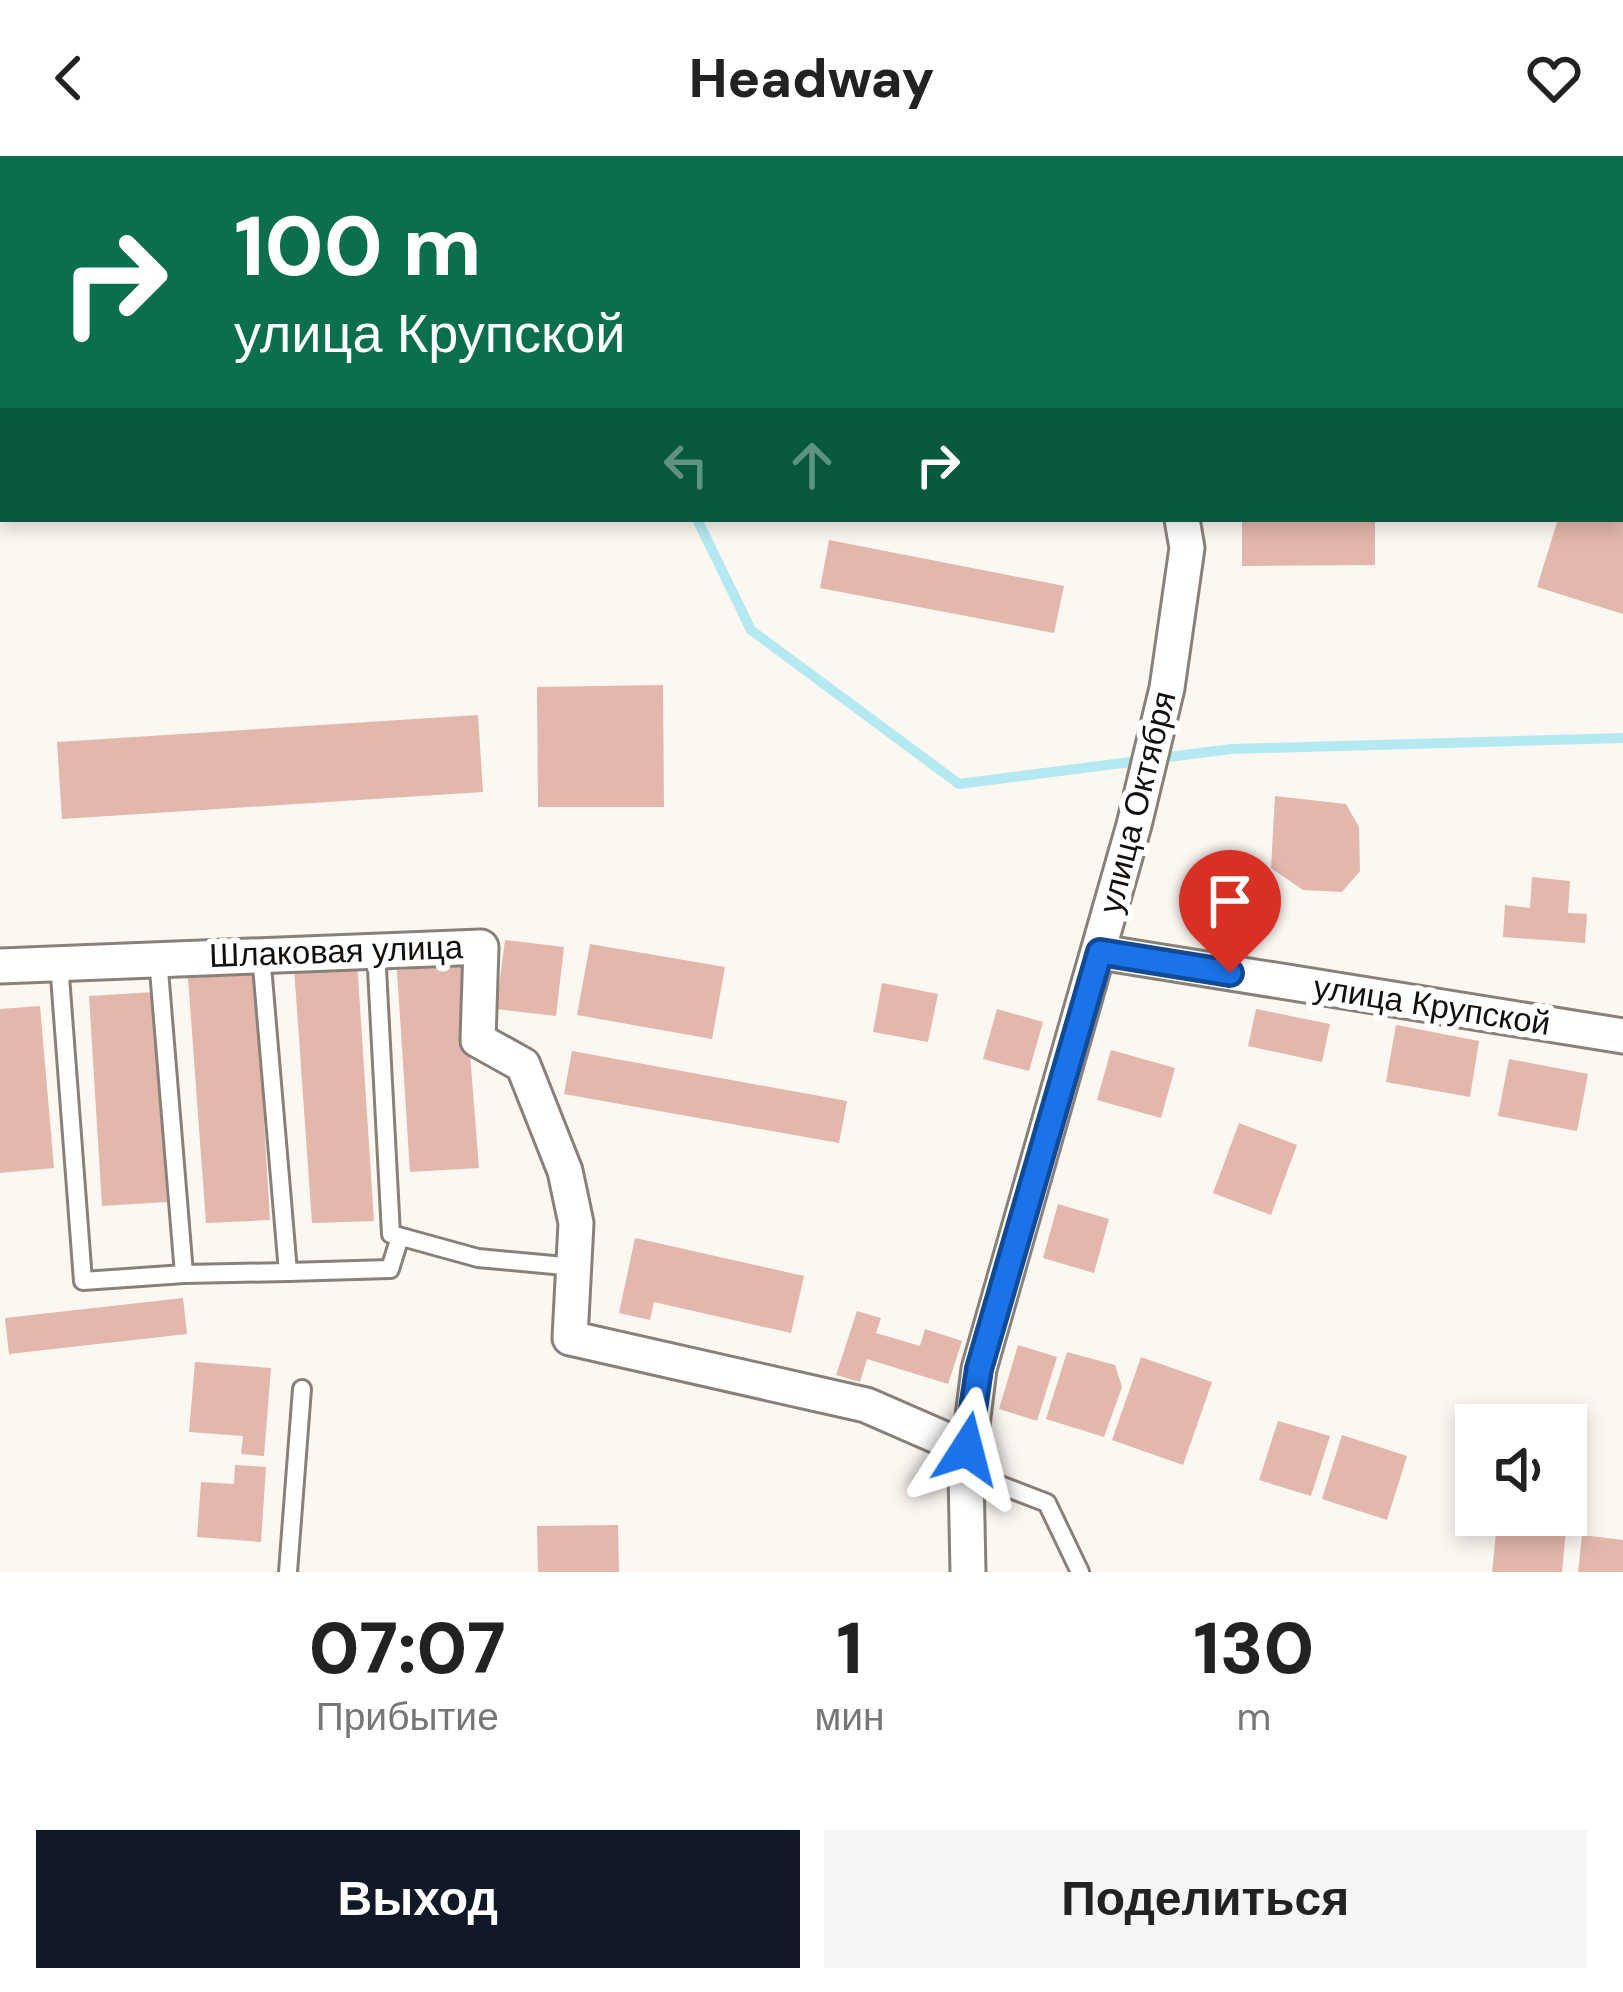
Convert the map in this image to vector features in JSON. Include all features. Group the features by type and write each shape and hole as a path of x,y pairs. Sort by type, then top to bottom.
{"street":[{"name":"улица Октября","path":"968,1572 966,1460 979,1369 1100,952 1167,688 1187,548 1183,522"},
{"name":"Шлаковая улица","path":"0,966 481,947 478,1040 523,1064 547,1117 576,1223 570,1338 866,1406 966,1460"},
{"name":"улица Крупской","path":"1100,952 1623,1036"}],"lane":[{"path":"376,950 391,1234 478,1258 575,1267"},
{"path":"261,953 289,1272"},
{"path":"158,957 184,1274"},
{"path":"59,963 83,1281 390,1269 400,1237"},
{"path":"288,1572 302,1389"},
{"path":"966,1460 1047,1504 1080,1572"}],"building":[{"path":"1242,522 1375,522 1375,565 1242,566"},
{"path":"1557,522 1623,522 1623,614 1537,587"},
{"path":"829,540 1064,586 1054,633 820,588"},
{"path":"663,685 664,807 538,807 537,687"},
{"path":"478,715 483,792 62,819 57,742"},
{"path":"1275,796 1346,804 1359,827 1360,871 1342,892 1303,890 1271,868"},
{"path":"1532,877 1570,881 1568,913 1587,914 1585,943 1503,937 1505,905 1530,908"},
{"path":"505,940 564,947 556,1016 496,1009"},
{"path":"590,944 725,967 712,1039 577,1015"},
{"path":"357,961 374,1221 312,1223 294,967"},
{"path":"463,965 479,1168 410,1172 397,970"},
{"path":"255,974 270,1220 206,1223 188,978"},
{"path":"882,983 938,994 928,1042 873,1032"},
{"path":"154,992 167,1202 102,1206 89,996"},
{"path":"40,1006 54,1168 0,1173 0,1009"},
{"path":"997,1009 1043,1022 1029,1071 983,1059"},
{"path":"1256,1009 1330,1024 1322,1062 1248,1046"},
{"path":"1396,1025 1479,1041 1470,1097 1386,1082"},
{"path":"1111,1050 1175,1068 1161,1118 1097,1100"},
{"path":"572,1051 847,1101 839,1143 564,1094"},
{"path":"1509,1059 1588,1074 1577,1131 1498,1116"},
{"path":"1239,1123 1297,1145 1271,1215 1213,1193"},
{"path":"1058,1204 1109,1219 1094,1273 1043,1258"},
{"path":"635,1238 804,1276 791,1333 654,1302 650,1320 619,1313"},
{"path":"183,1298 187,1334 9,1354 5,1318"},
{"path":"857,1311 881,1318 876,1333 920,1346 925,1329 962,1341 948,1384 867,1359 860,1382 836,1375"},
{"path":"1018,1345 1057,1357 1037,1421 999,1409"},
{"path":"1067,1352 1115,1365 1122,1387 1104,1437 1046,1419"},
{"path":"1141,1357 1212,1382 1183,1465 1112,1440"},
{"path":"195,1362 271,1368 264,1456 241,1454 243,1436 189,1432"},
{"path":"1278,1421 1330,1436 1311,1496 1259,1480"},
{"path":"1342,1435 1407,1456 1387,1520 1322,1499"},
{"path":"235,1465 266,1467 261,1542 197,1537 201,1482 234,1484"},
{"path":"618,1525 619,1572 538,1572 537,1526"},
{"path":"1496,1536 1565,1536 1562,1572 1492,1572"},
{"path":"1582,1536 1623,1540 1623,1572 1578,1572"}],"waterway":[{"path":"698,522 751,630 959,784 1231,749 1623,738"}],"route":[{"path":"967,1449 979,1369 1100,952 1230,973"}]}
